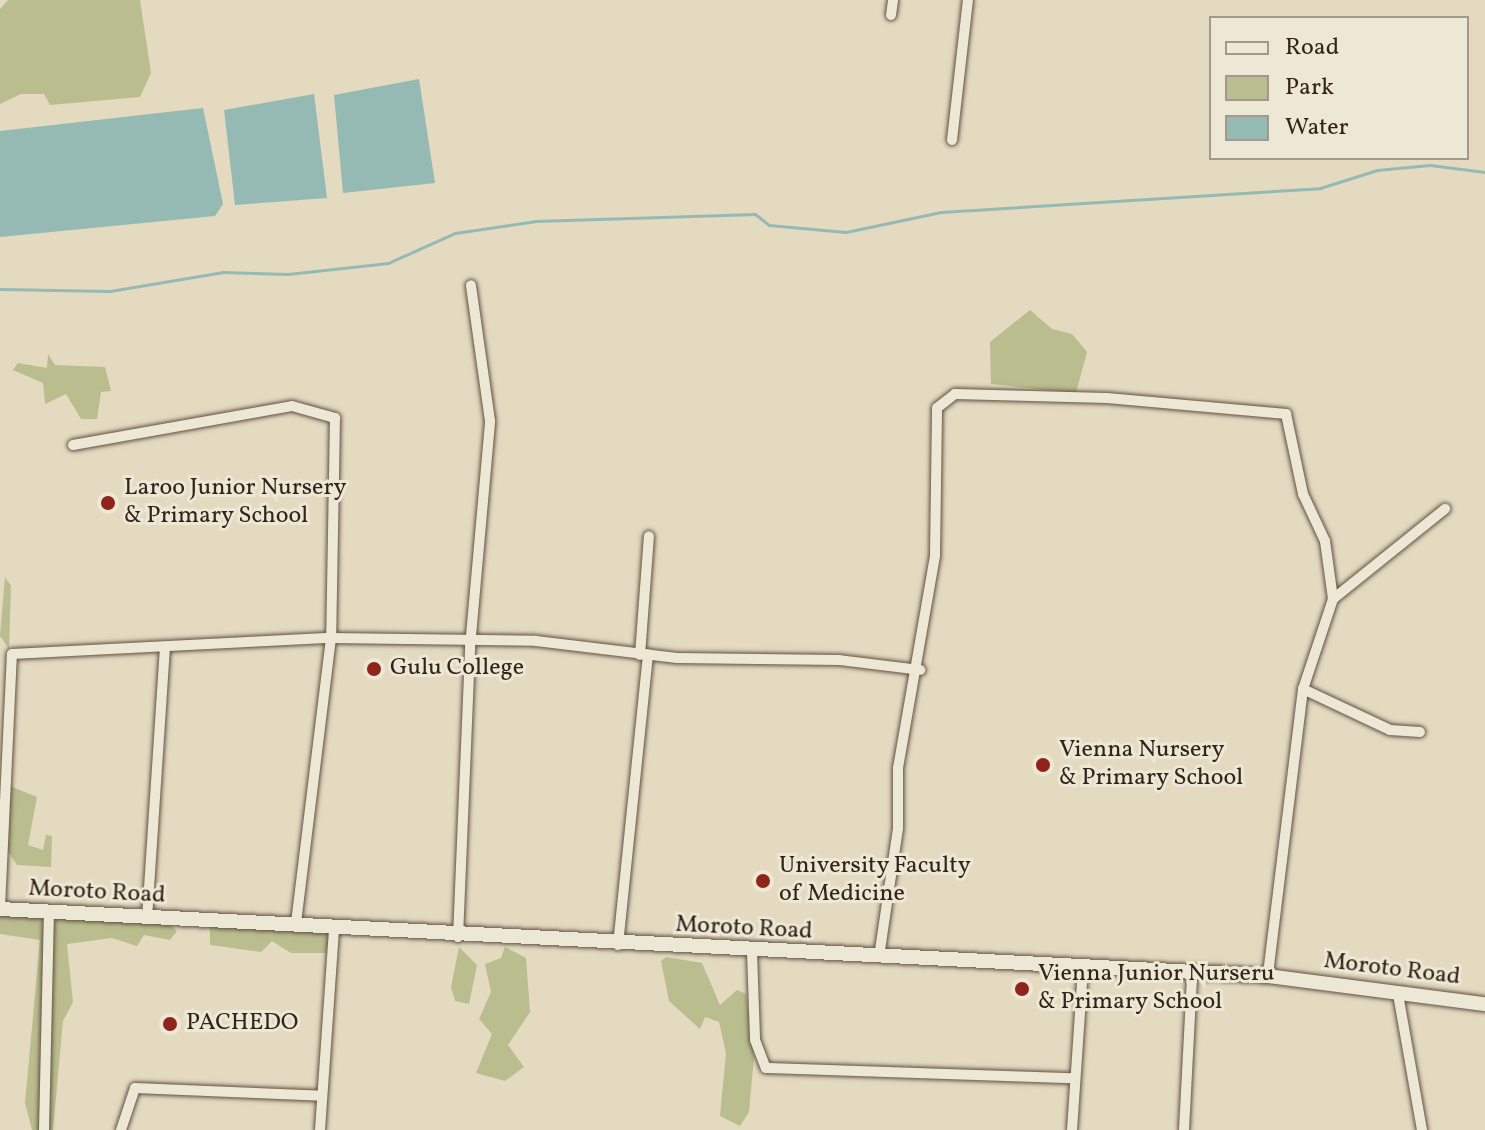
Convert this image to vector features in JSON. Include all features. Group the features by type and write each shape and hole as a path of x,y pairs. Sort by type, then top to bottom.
{"main road":[{"name":"Moroto Road","path":"0,908 458,937 1192,976 1268,976 1485,1004"}],"street":[{"path":"891,15 893,0"},
{"path":"952,140 968,0"},
{"path":"458,937 470,641 490,421 471,285"},
{"path":"879,957 898,828 898,768 920,670 935,555 936,412 955,394 1286,414 1303,494 1325,541 1333,599 1303,689 1268,976"},
{"path":"73,445 104,434 292,406 333,416 331,638 296,925"},
{"path":"1333,599 1445,509"},
{"path":"618,945 644,655 649,536"},
{"path":"0,908 12,654 165,649 331,638 470,641 644,655 839,660 920,670"},
{"path":"147,918 165,649"},
{"path":"1303,689 1390,730 1420,732"},
{"path":"44,1130 49,913"},
{"path":"320,1130 334,930"},
{"path":"752,952 755,1040 766,1068 1075,1078"},
{"path":"1072,1130 1083,970"},
{"path":"1184,1130 1192,976"},
{"path":"1398,994 1422,1130"},
{"path":"121,1130 135,1088 322,1096"}],"green space":[{"path":"8,0 140,0 151,73 140,97 50,105 44,94 21,94 0,104 0,9"},
{"path":"1030,310 1052,329 1072,334 1087,352 1076,393 991,384 990,342"},
{"path":"48,354 55,365 105,367 111,391 101,392 97,419 81,419 66,394 45,404 43,383 13,370 18,363 47,368"},
{"path":"5,577 11,586 9,649 0,636"},
{"path":"10,786 37,797 28,845 43,850 46,835 52,836 51,867 17,865 7,850"},
{"path":"0,909 54,922 62,916 170,924 177,931 170,940 144,935 137,946 112,938 67,944 73,1002 63,1021 53,1130 32,1130 25,1103 40,940 0,934"},
{"path":"210,922 330,931 326,953 291,953 272,941 261,952 210,945"},
{"path":"459,947 477,965 469,1004 455,1001 451,987"},
{"path":"505,947 526,958 530,1012 508,1045 524,1067 505,1081 476,1073 492,1034 479,1019 491,992 485,964 501,958"},
{"path":"666,957 702,963 720,1005 737,990 746,994 754,1057 749,1112 740,1126 720,1116 726,1053 719,1022 705,1017 700,1029 669,1001 661,961"}],"water":[{"path":"419,79 435,183 343,193 334,95"},
{"path":"314,94 327,198 235,205 224,110"},
{"path":"203,108 223,204 215,216 0,237 0,131"}],"waterway":[{"path":"0,289 110,291 223,272 288,274 388,263 455,233 536,221 755,214 769,225 846,232 941,212 1320,188 1377,170 1430,165 1485,172"}],"place":[{"name":"Laroo Junior Nursery & Primary School","path":"108,503"},
{"name":"Gulu College","path":"374,669"},
{"name":"Vienna Nursery & Primary School","path":"1043,765"},
{"name":"University Faculty of Medicine","path":"763,881"},
{"name":"Vienna Junior Nurseru & Primary School","path":"1022,989"},
{"name":"PACHEDO","path":"170,1024"}]}
